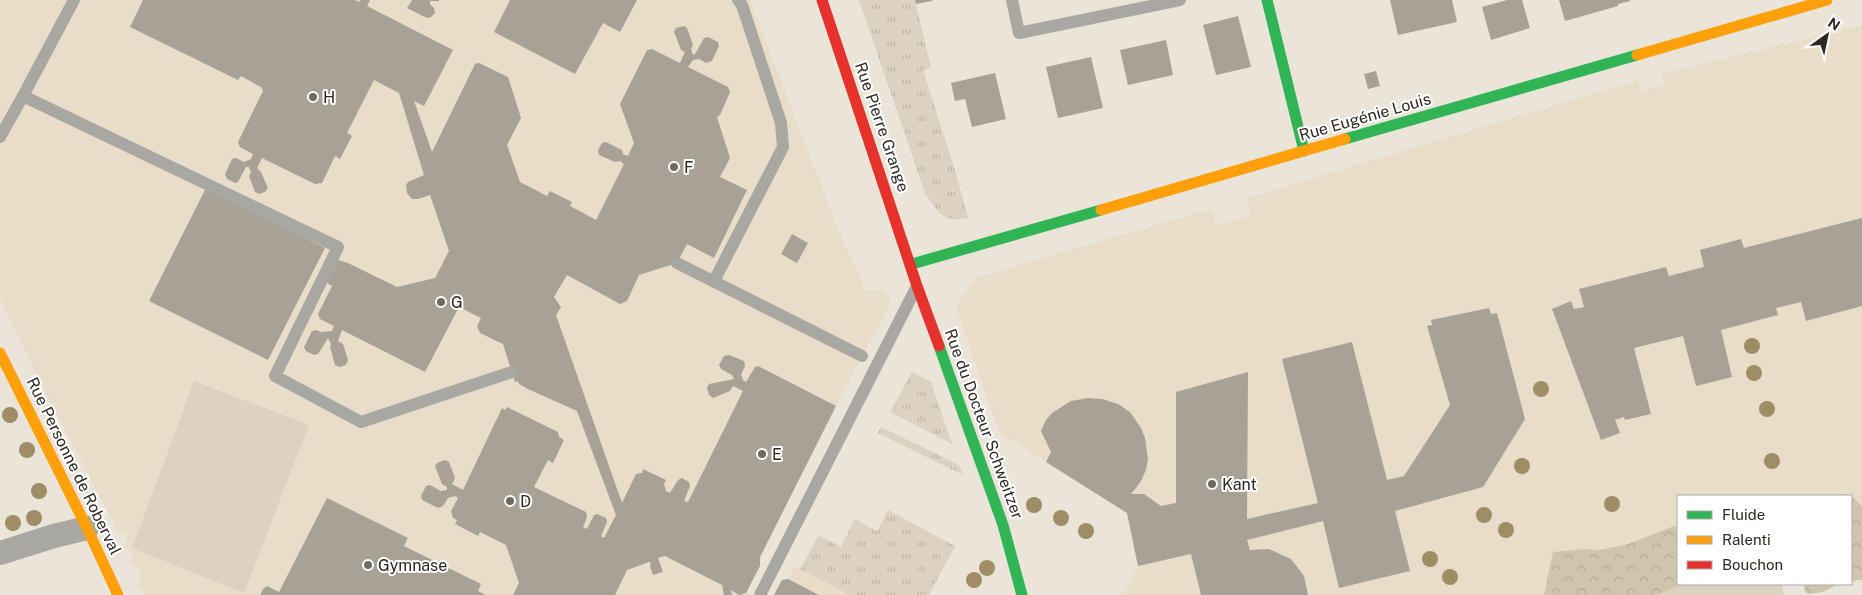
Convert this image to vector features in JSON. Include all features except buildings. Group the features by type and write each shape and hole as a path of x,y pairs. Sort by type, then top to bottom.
{"street":[{"name":"Rue Pierre Grange","path":"822,0 912,264"},
{"path":"1267,0 1304,151"},
{"name":"Rue Eugénie Louis","path":"912,264 1827,0"},
{"name":"Rue du Docteur Schweitzer","path":"912,264 918,286 1003,525 1022,595"},
{"name":"Rue Personne de Roberval","path":"0,353 87,528 118,595"},
{"path":"0,554 54,536 87,528"}],"lane":[{"path":"0,137 74,0"},
{"path":"714,281 783,148 781,123 742,5 738,0"},
{"path":"1012,0 1019,33 1180,0"},
{"path":"23,96 338,247 275,376 361,422 512,372"},
{"path":"677,262 862,356"},
{"path":"760,595 918,286"}],"shaded area":[{"path":"0,0 750,0 837,226 865,290 885,290 891,302 836,406 761,557 760,566 746,592 751,595 145,595 138,583 142,571 130,564 134,554 124,547 128,535 117,530 33,367 0,298"},
{"path":"1862,25 1862,506 1852,511 1852,495 1677,495 1677,585 1657,595 1122,595 1138,566 1127,513 999,432 956,307 975,278 1210,209 1217,226 1250,215 1247,198 1638,80 1641,92 1664,84 1662,74"},
{"path":"795,566 850,595 774,595 782,580 788,579"}],"green space":[{"path":"859,0 915,0 931,68 923,70 955,170 968,218 952,219 942,215 937,211 925,193"},
{"path":"912,372 931,382 952,444 890,412"},
{"path":"194,381 309,425 244,593 132,548"},
{"path":"881,427 959,465 963,475 878,433"},
{"path":"1852,497 1862,506 1862,580 1852,581"},
{"path":"888,510 955,546 929,595 850,595 800,569 819,535 841,547 855,519 877,531"},
{"path":"1674,526 1677,527 1677,585 1722,585 1720,595 1544,595 1553,552 1586,549 1599,550 1628,544"},
{"path":"1681,585 1782,585 1784,595 1657,595"},
{"path":"1803,585 1836,585 1823,592 1806,593"}],"traffic: fast":[{"path":"1267,0 1304,151"},
{"path":"1345,139 1637,55"},
{"path":"912,264 1101,210"},
{"path":"939,346 1003,525 1022,595"}],"traffic: slow":[{"path":"1637,55 1827,0"},
{"path":"1101,210 1345,139"},
{"path":"0,353 87,528 118,595"}],"traffic: jam":[{"path":"822,0 917,286 939,346"}],"place":[{"name":"H","path":"313,97"},
{"name":"F","path":"674,167"},
{"name":"G","path":"441,302"},
{"name":"E","path":"762,454"},
{"name":"Kant","path":"1212,484"},
{"name":"D","path":"510,501"},
{"name":"Gymnase","path":"368,565"}]}
